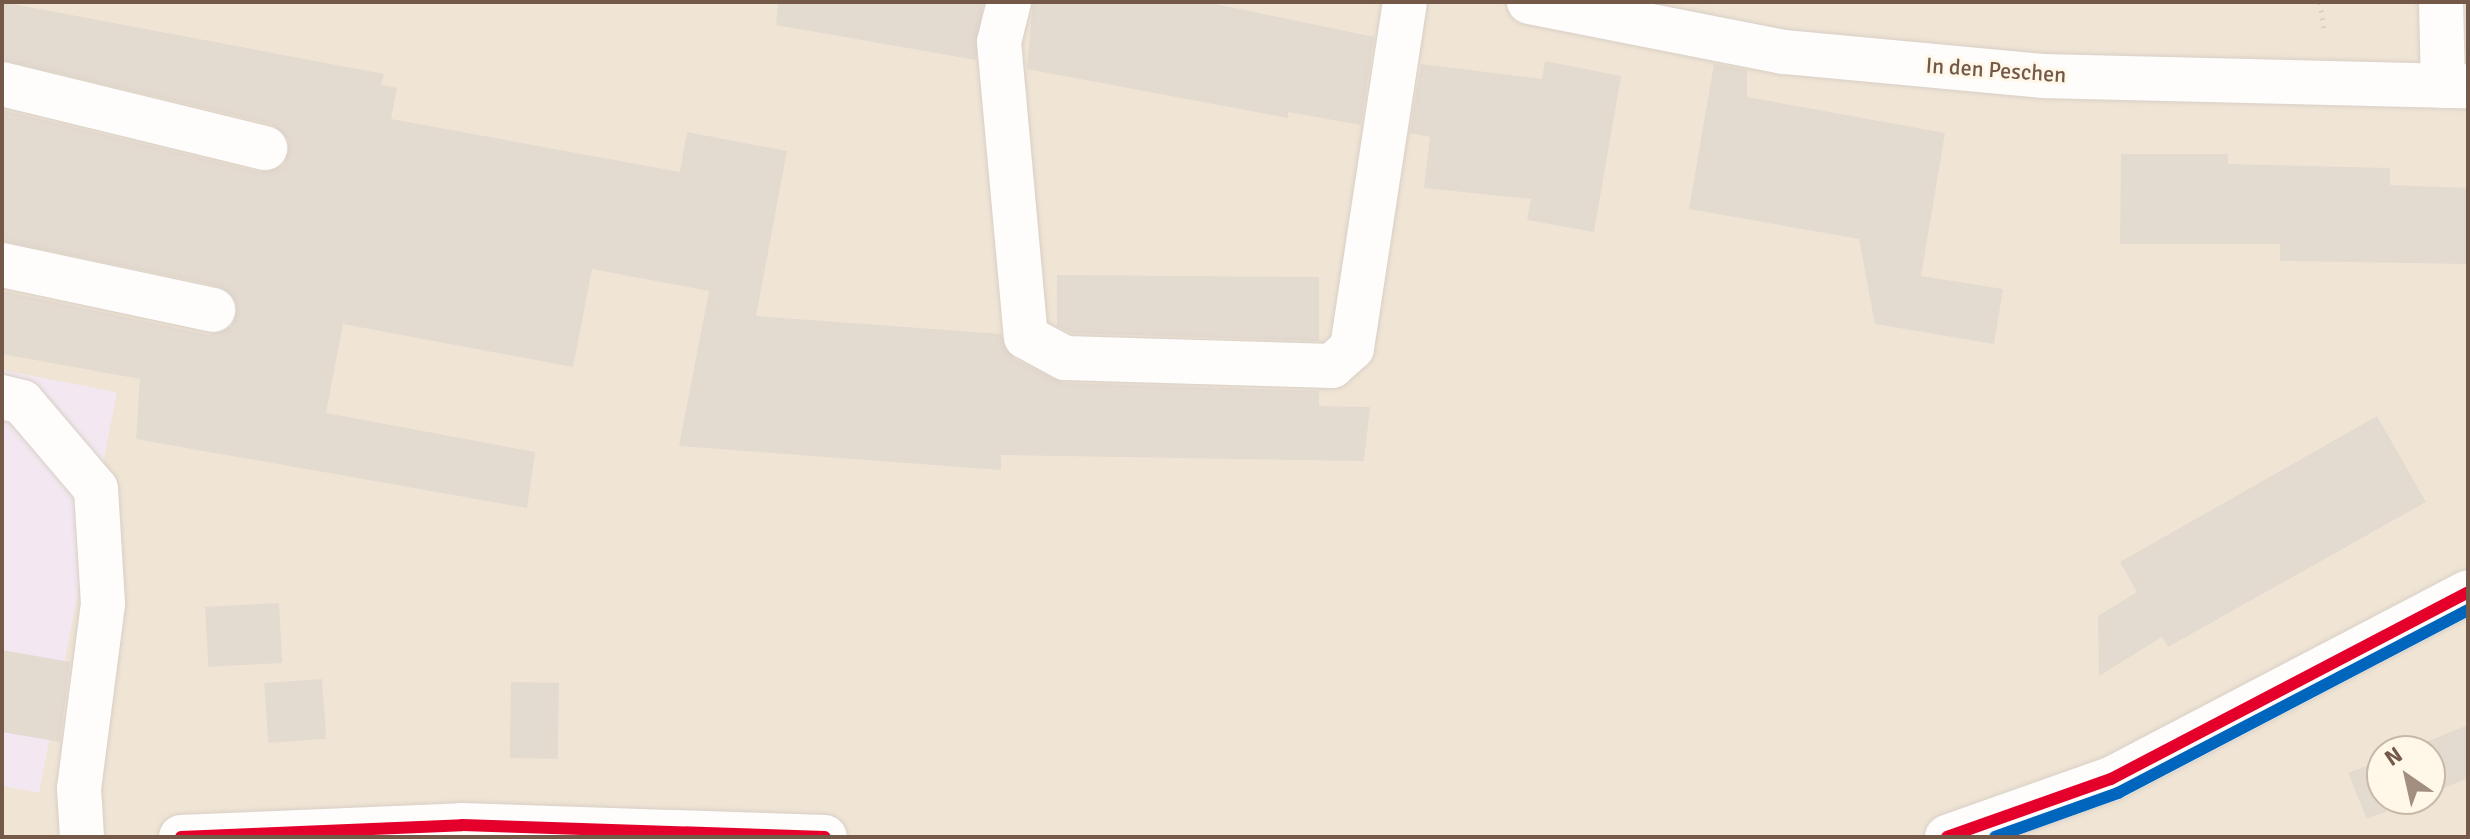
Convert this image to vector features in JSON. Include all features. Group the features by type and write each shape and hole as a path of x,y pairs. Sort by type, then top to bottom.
{"street":[{"path":"1009,2 999,42 1026,337 1065,358 1332,366 1352,348 1405,2"},
{"name":"In den Peschen","path":"1529,2 1784,52 2044,76 2455,86"},
{"path":"2441,2 2455,86"},
{"path":"2,84 265,148"},
{"path":"2,265 213,310"},
{"path":"2,397 22,402 96,489 103,604 79,788 82,837"},
{"path":"1947,837 2111,779 2468,592"},
{"path":"181,837 462,825 825,837"}],"shaded area":[{"path":"2,2 2468,2 2468,837 2,837"},
{"path":"2,370 117,392 39,793 2,786"}],"building":[{"path":"2,2 384,74 381,85 397,88 391,119 680,172 687,132 787,151 756,316 1001,334 1014,359 1064,383 1319,391 1319,406 1370,407 1364,461 1001,455 1001,470 679,446 709,291 592,269 573,367 343,324 326,413 535,452 527,508 136,439 140,379 2,354 2,291 209,335 232,326 236,302 218,286 2,241 2,110 259,172 284,165 289,140 271,124 2,60"},
{"path":"778,2 983,2 976,60 776,25"},
{"path":"1033,2 1206,2 1374,37 1361,125 1288,112 1288,118 1027,69"},
{"path":"1545,61 1621,76 1594,232 1527,220 1531,199 1424,188 1430,137 1410,133 1421,64 1542,79"},
{"path":"1714,64 1747,70 1747,97 1945,133 1921,276 2003,289 1994,344 1875,324 1859,239 1689,209"},
{"path":"2121,154 2228,154 2228,164 2390,168 2390,185 2468,188 2468,264 2280,261 2280,244 2120,244"},
{"path":"1057,275 1319,277 1319,341 1072,333 1057,326"},
{"path":"2377,416 2426,502 2168,647 2162,637 2099,676 2098,616 2137,592 2120,562"},
{"path":"279,603 282,663 208,667 205,607"},
{"path":"2,650 70,662 60,742 2,732"},
{"path":"322,679 326,739 268,743 264,683"},
{"path":"511,682 559,683 558,759 510,758"},
{"path":"2468,725 2468,778 2446,787 2446,735 2443,735"},
{"path":"2366,766 2366,815 2377,815 2367,819 2348,773"}],"transit line":[{"path":"1947,837 2111,779 2468,592"},
{"path":"1995,837 2118,793 2468,610"},
{"path":"181,837 462,825 825,837"}]}
